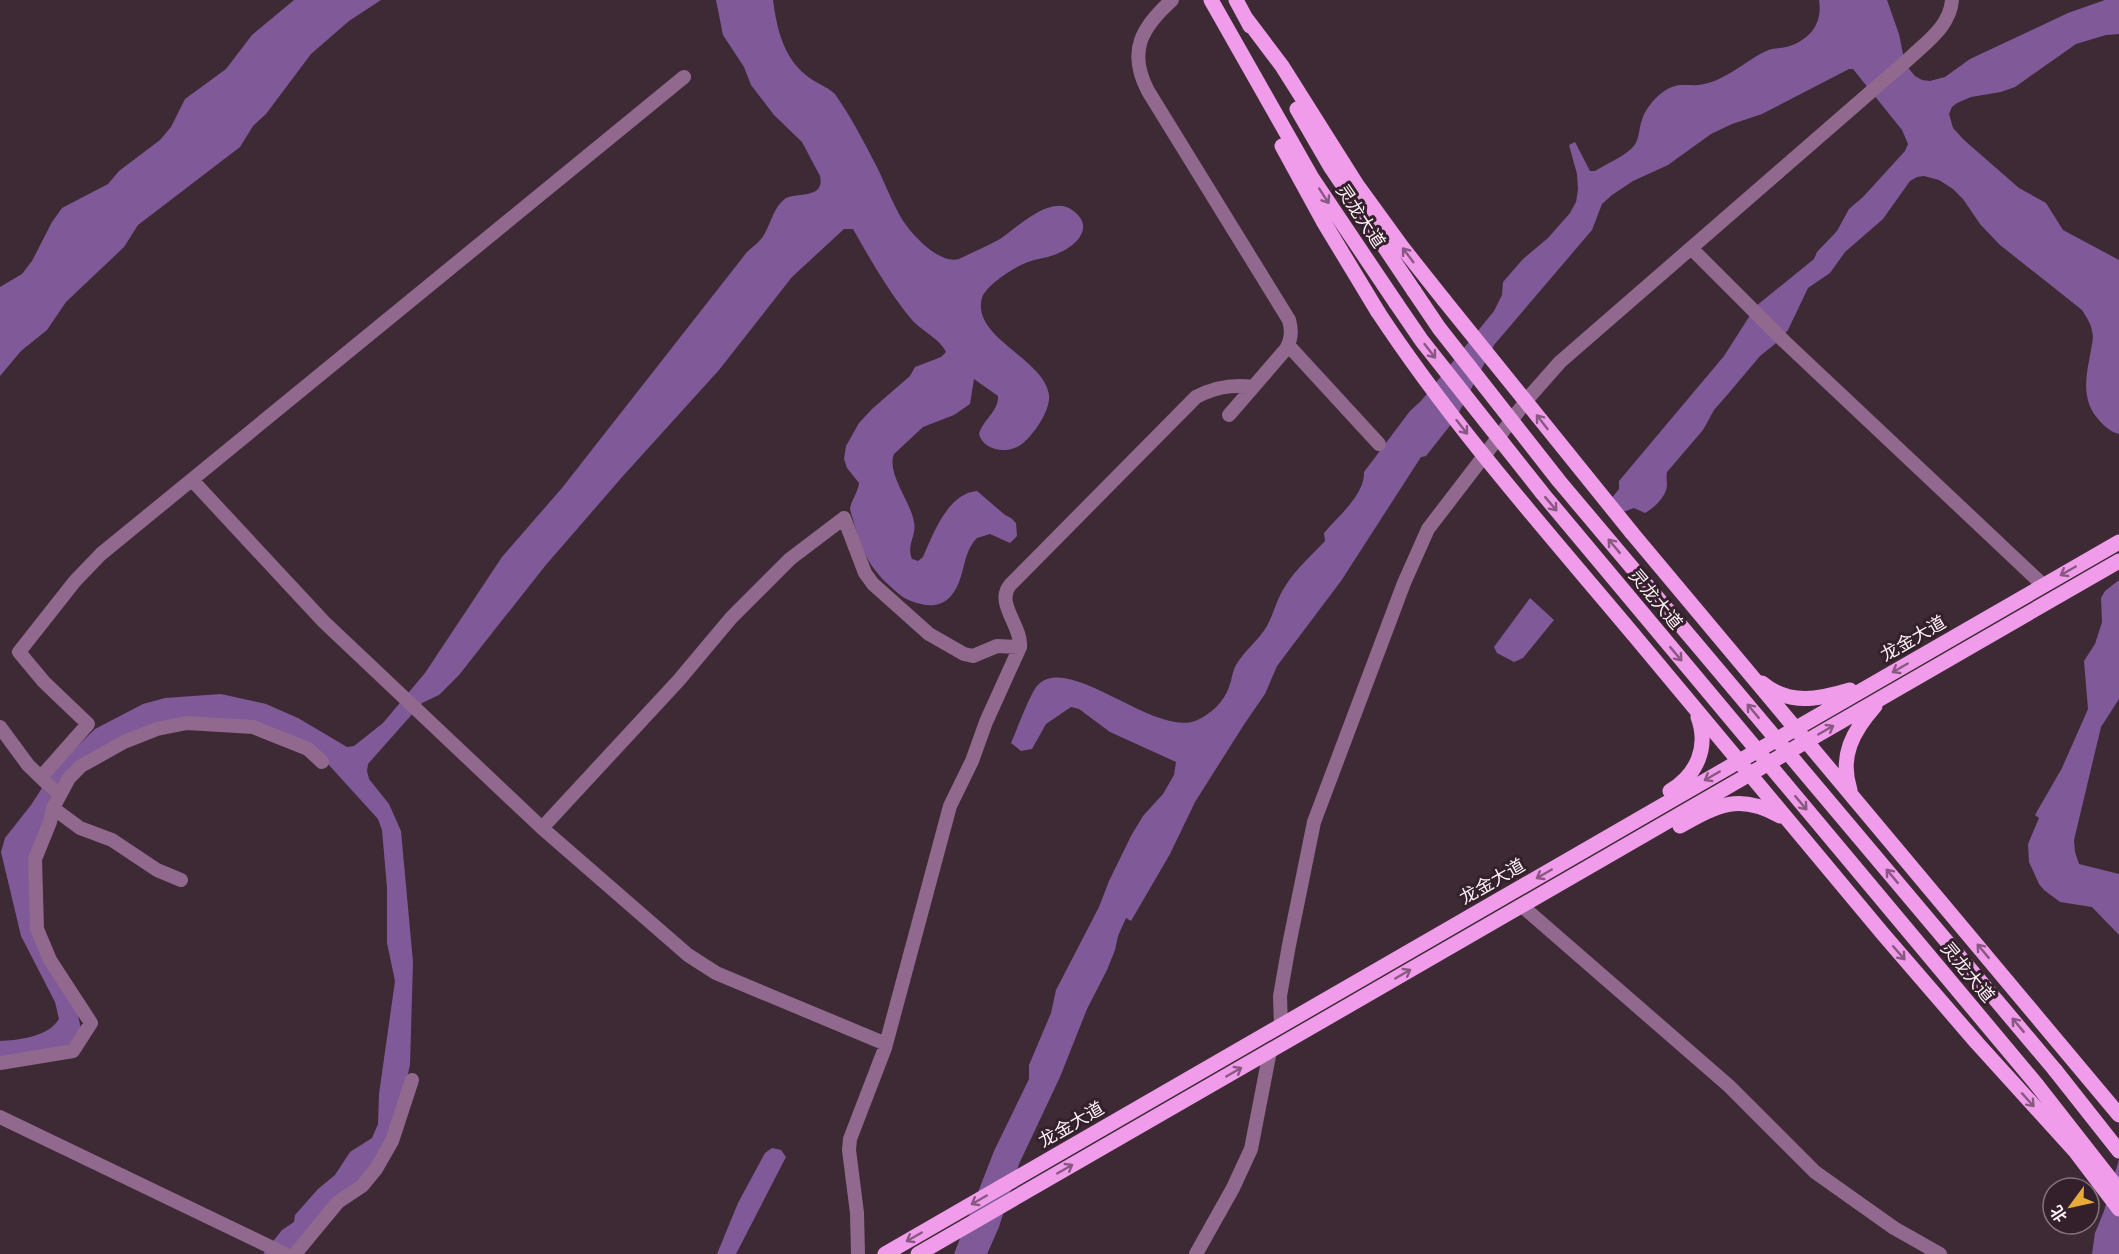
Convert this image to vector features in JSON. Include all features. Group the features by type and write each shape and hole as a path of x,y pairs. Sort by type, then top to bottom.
{"main road":[{"name":"灵龙大道","path":"1236,0 1330,166 1440,328 1559,480 2055,1070 2119,1151"},
{"name":"灵龙大道","path":"1213,4 1312,178 1422,341 1543,494 2037,1085 2119,1190"},
{"path":"1213,4 1252,88 1323,221 1378,312 1471,439 1749,774 1977,1043 2074,1151 2119,1209"},
{"path":"1245,17 1282,66 1363,193 1407,255 1632,533 2119,1115"},
{"name":"龙金大道","path":"885,1254 2119,542"},
{"name":"龙金大道","path":"918,1254 2119,561"},
{"path":"1747,671 1767,687 1784,695 1803,699 1821,699 1876,682"},
{"path":"1854,798 1846,775 1848,749 1860,724 1885,696"},
{"path":"1576,855 1602,831 1680,785 1691,775 1703,743 1699,718 1691,704"},
{"path":"1590,866 1630,852 1715,807 1726,804 1756,805 1790,822"}],"street":[{"path":"1172,0 1153,18 1142,36 1138,51 1141,76 1289,320 1291,329 1288,345 1229,415"},
{"path":"1281,1026 1280,996 1288,945 1314,822 1398,598 1428,529 1548,375 1912,56 1942,27 1949,15 1952,0"},
{"path":"41,777 88,724 44,682 19,652 89,565 684,77"},
{"path":"1692,249 1785,342 2043,585"},
{"path":"1288,345 1379,444"},
{"path":"858,1254 857,1213 849,1144 886,1044 950,806 972,761 1020,647 1021,638 1005,600 1005,592 1196,397 1222,387 1238,385 1253,387"},
{"path":"192,480 324,622 542,828 688,955 706,968 886,1044"},
{"path":"542,828 679,680 731,618 790,559 844,518 865,573 873,584 929,634 964,654 970,655 980,655 997,646 1020,647"},
{"path":"0,1063 73,1052 92,1023 50,960 37,929 35,859 59,795 69,778 81,766 124,742 153,730 204,722 253,727 308,749 322,762"},
{"path":"0,727 28,765 59,795"},
{"path":"53,808 80,828 112,840 157,870 181,880"},
{"path":"1522,906 1729,1086 1815,1172 1894,1228 1940,1254"},
{"path":"1196,1254 1233,1188 1251,1149 1270,1051"},
{"path":"296,1254 338,1202 362,1186 376,1169 392,1141 412,1080"},
{"path":"0,1117 285,1254"}],"shaded area":[{"path":"294,0 381,0 349,21 311,54 266,114 253,126 240,147 138,225 124,247 66,302 47,330 21,351 0,376 0,287 22,274 32,261 52,222 62,208 108,184 119,171 160,140 171,127 185,99 226,69 252,35"},
{"path":"716,0 773,0 779,32 792,60 807,76 835,94 877,167 903,221 933,252 942,257 959,259 1000,239 1034,214 1054,206 1063,206 1072,210 1083,223 1083,230 1076,242 1062,252 1016,268 995,282 982,298 982,312 987,325 997,337 1035,370 1044,382 1049,395 1047,409 1028,439 1012,449 1000,450 989,447 981,439 979,434 996,406 998,396 974,379 970,404 954,415 923,427 894,454 892,462 896,479 914,522 910,549 912,559 918,561 923,557 943,516 958,499 967,493 977,491 1011,518 1016,523 1017,536 1010,543 990,534 977,538 968,551 956,589 944,601 933,605 908,600 881,577 868,560 850,509 859,483 847,468 844,459 846,446 859,423 910,376 915,367 941,357 946,352 940,343 912,320 881,276 853,229 844,229 792,277 719,370 545,566 459,675 439,695 422,703 368,764 369,779 389,804 401,831 413,962 410,1065 399,1112 381,1156 289,1254 263,1254 282,1230 294,1222 295,1215 318,1189 335,1175 350,1152 372,1138 378,1124 379,1094 395,981 387,943 387,888 382,830 378,819 318,753 261,727 168,724 58,785 48,775 95,729 143,704 165,698 221,694 266,704 298,718 347,747 354,746 383,723 425,673 502,557 562,488 747,252 762,237 778,205 786,198 809,193 818,188 820,176 802,142 774,115 751,85 744,67 723,35"},
{"path":"1819,0 1887,0 1899,34 1905,64 1915,76 1930,81 1945,77 1970,59 2068,13 2105,0 2119,0 2119,34 2106,35 2076,44 2015,87 1971,97 1957,103 1949,114 1953,128 1964,140 2019,188 2046,203 2063,230 2119,260 2119,434 2108,429 2099,421 2087,398 2087,374 2093,336 2091,325 2082,310 2000,245 1980,224 1963,199 1953,189 1939,180 1924,176 1917,177 1910,181 1883,219 1845,252 1830,273 1808,288 1788,330 1760,356 1714,410 1703,430 1667,472 1666,490 1659,502 1645,513 1634,508 1623,512 1611,499 1619,489 1619,481 1724,356 1756,306 1814,259 1817,252 1837,231 1849,209 1905,151 1908,144 1902,130 1853,69 1849,69 1762,114 1711,134 1668,165 1633,181 1612,195 1602,204 1592,230 1494,345 1456,418 1426,456 1421,457 1341,581 1277,666 1265,694 1195,802 1170,854 1131,921 1126,918 1107,970 1087,1009 1060,1077 1019,1164 999,1227 987,1254 954,1254 994,1151 1029,1079 1029,1065 1051,1013 1056,990 1099,907 1131,836 1143,816 1163,794 1174,775 1176,762 1110,732 1079,709 1071,707 1046,724 1032,749 1021,751 1011,743 1035,689 1052,678 1070,679 1157,717 1177,722 1195,721 1211,712 1227,693 1239,660 1267,626 1286,585 1325,541 1324,533 1355,497 1363,481 1364,472 1410,411 1421,401 1494,311 1502,295 1503,282 1570,213 1576,202 1578,190 1577,174 1569,145 1575,142 1590,171 1595,171 1618,158 1634,146 1647,110 1662,92 1676,86 1712,82 1728,75 1756,56 1772,49 1794,44 1808,36 1819,17"},
{"path":"2119,580 2119,699 2101,727 2074,840 2079,864 2119,874 2119,935 2092,907 2060,902 2044,890 2029,862 2028,844 2039,818 2035,815 2062,768 2088,709 2084,661 2095,644 2102,622 2101,598 2105,591"},
{"path":"1530,598 1554,620 1523,658 1514,662 1497,653 1494,647"},
{"path":"42,788 51,797 31,864 34,931 78,1015 81,1029 73,1041 64,1048 0,1059 0,1041 41,1034 59,1019 55,1002 21,936 1,852 5,838"},
{"path":"772,1148 781,1150 786,1157 736,1254 717,1254 738,1203 765,1153"},
{"path":"2119,1159 2119,1254 2092,1254 2095,1236 2101,1236 2101,1218"}]}
